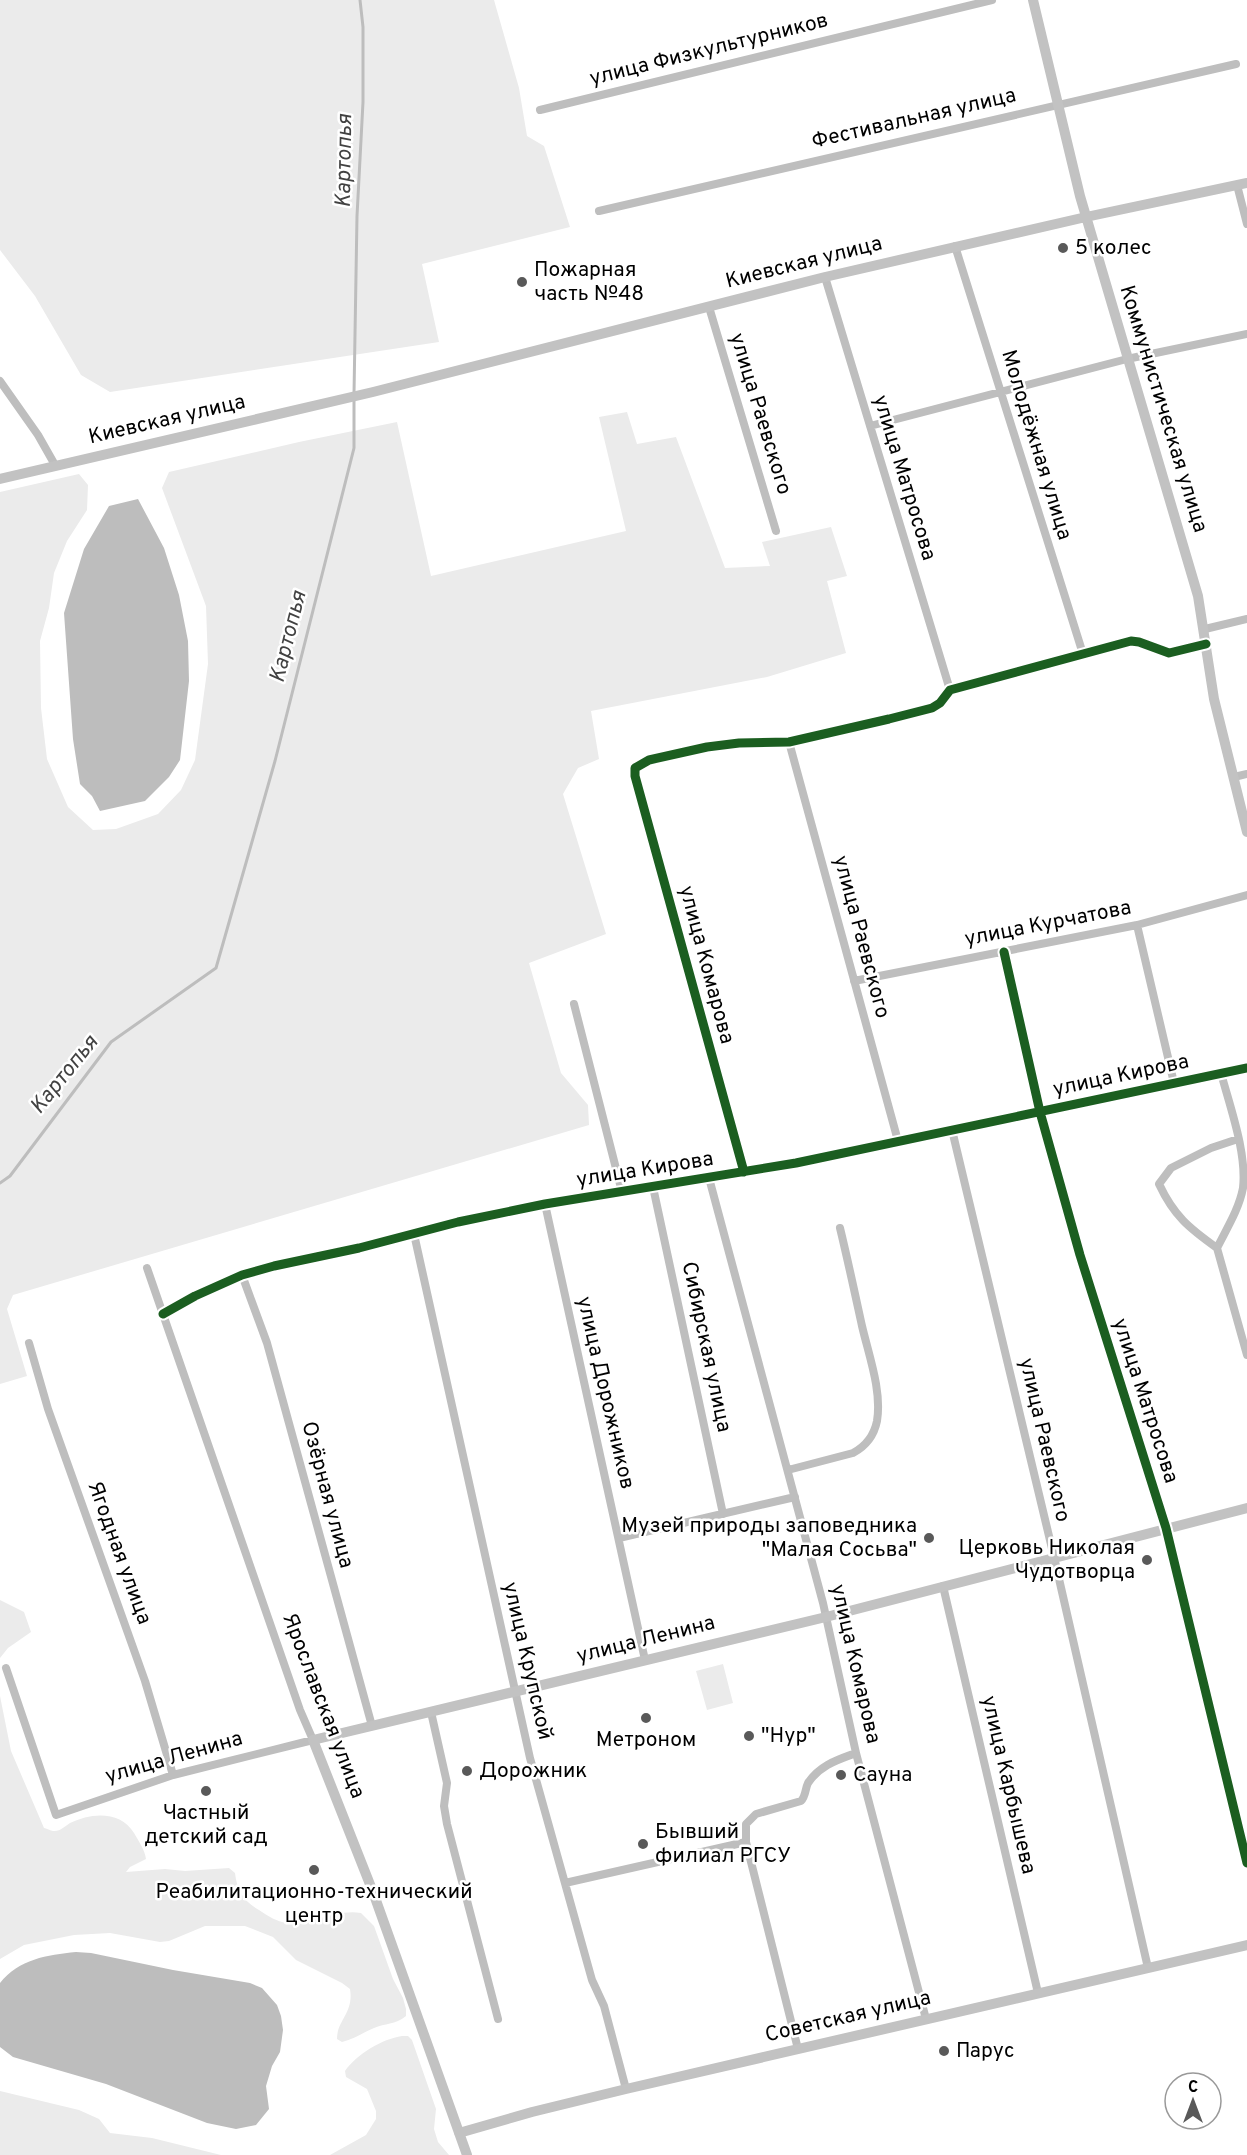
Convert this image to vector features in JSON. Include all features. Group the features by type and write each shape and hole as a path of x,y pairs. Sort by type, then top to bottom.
{"street":[{"name":"улица Физкультурников","path":"540,110 992,0"},
{"name":"Коммунистическая улица","path":"1033,0 1086,217 1191,568 1204,629 1214,699 1247,832"},
{"name":"Фестивальная улица","path":"600,210 1236,64"},
{"name":"Киевская улица","path":"0,479 373,392 955,246 1242,184"},
{"path":"1242,184 1247,224"},
{"name":"Молодёжная улица","path":"955,246 1083,654"},
{"name":"улица Матросова","path":"825,277 950,690"},
{"name":"улица Раевского","path":"709,307 776,531"},
{"path":"870,426 1127,359 1247,334"},
{"path":"0,381 38,435 55,465"},
{"path":"1204,629 1247,619"},
{"path":"789,742 932,708 940,703 950,690 1131,641 1169,653 1206,644"},
{"name":"улица Раевского","path":"789,742 898,1141"},
{"name":"улица Комарова","path":"744,1172 638,787 635,768 649,760 707,747 739,743 789,742"},
{"path":"1234,777 1247,774"},
{"name":"улица Курчатова","path":"854,981 1137,925 1247,895"},
{"path":"1137,925 1174,1083"},
{"name":"улица Матросова","path":"1004,952 1040,1112 1080,1255 1166,1528 1247,1863"},
{"path":"574,1004 622,1192"},
{"name":"улица Кирова","path":"163,1314 195,1296 242,1275 480,1217 545,1204 744,1172 1247,1068"},
{"path":"1217,1248 1236,1211 1243,1187 1243,1166 1238,1139 1221,1073"},
{"name":"улица Раевского","path":"952,1130 1054,1557 1148,1968"},
{"path":"1238,1139 1211,1148 1171,1168 1159,1184 1169,1205 1190,1228 1217,1248 1247,1355"},
{"name":"улица Комарова","path":"709,1178 826,1617 856,1753 926,2019"},
{"name":"Сибирская улица","path":"653,1187 723,1514"},
{"name":"улица Дорожников","path":"545,1204 645,1660"},
{"path":"788,1470 853,1454 869,1440 876,1424 877,1397 840,1228"},
{"name":"улица Крупской","path":"414,1234 533,1769 592,1980 604,2006 626,2089"},
{"name":"Ярославская улица","path":"147,1268 300,1710 373,1892 467,2155"},
{"name":"Озёрная улица","path":"242,1275 267,1343 372,1726"},
{"name":"Ягодная улица","path":"29,1343 48,1409 145,1681 173,1775"},
{"path":"619,1538 795,1497"},
{"name":"улица Ленина","path":"6,1668 56,1815 173,1775 826,1617 1247,1508"},
{"name":"улица Карбышева","path":"943,1586 1038,1993"},
{"path":"430,1712 447,1783 444,1806 447,1824 498,2019"},
{"path":"798,2049 746,1842 746,1824 756,1814 797,1804 804,1798 808,1784 819,1770 825,1765 856,1753"},
{"path":"565,1883 746,1842"},
{"name":"Советская улица","path":"459,2133 626,2089 1247,1945"}],"shaded area":[{"path":"0,0 494,0 519,88 527,136 544,146 570,227 422,264 439,342 110,392 81,375 35,296 0,250"},
{"path":"627,412 637,444 676,437 725,568 770,566 762,542 831,527 847,576 827,581 846,653 767,677 591,711 599,759 578,768 563,794 606,934 529,963 561,1073 588,1105 589,1125 13,1295 7,1309 27,1376 0,1384 0,492 79,474 88,485 87,510 67,541 54,573 49,608 40,641 41,708 47,759 68,807 93,830 116,829 158,814 181,790 195,760 208,664 206,606 162,488 169,472 397,422 431,576 626,531 599,417"},
{"path":"138,499 164,548 179,595 188,641 189,681 180,760 169,777 145,801 100,811 92,796 80,784 73,739 64,613 84,549 109,506"},
{"path":"0,1600 24,1612 31,1632 8,1648 0,1658"},
{"path":"723,1664 733,1703 707,1710 696,1671"},
{"path":"0,1696 11,1751 44,1828 56,1831 87,1817 114,1817 122,1821 134,1833 146,1859 130,1867 126,1872 229,1868 235,1873 239,1890 253,1907 288,1923 305,1922 342,1913 361,1913 374,1926 393,1979 403,1998 406,2016 342,2042 337,2039 338,2032 350,2004 350,1989 296,1960 273,1937 245,1926 205,1926 169,1941 160,1942 110,1933 74,1935 24,1945 0,1959"},
{"path":"76,1952 250,1983 262,1988 277,2005 283,2030 280,2052 272,2066 266,2086 269,2109 256,2125 236,2129 207,2123 106,2084 13,2057 0,2047 0,1983 25,1963 44,1957"},
{"path":"408,2036 412,2040 436,2109 434,2129 438,2142 449,2155 330,2155 366,2135 376,2119 376,2111 367,2089 346,2077 345,2071 370,2048 386,2040"},
{"path":"0,2091 79,2110 99,2119 110,2133 152,2138 221,2155 0,2155"}],"waterway":[{"name":"Картопья","path":"354,394 357,216 363,102 363,27 360,0"},
{"name":"Картопья","path":"0,1183 10,1176 111,1042 216,968 275,761 354,448 354,400"}],"cycle path":[{"path":"744,1172 635,776 635,768 649,760 707,747 739,743 789,742 932,708 940,703 950,690 1131,641 1169,653 1206,644"},
{"path":"1004,952 1040,1112 1080,1255 1166,1528 1247,1863"},
{"path":"163,1314 195,1296 242,1275 458,1222 545,1204 796,1163 1247,1068"}],"place":[{"name":"5 колес","path":"1063,248"},
{"name":"Пожарная часть №48","path":"522,282"},
{"name":"Музей природы заповедника \"Малая Сосьва\"","path":"929,1538"},
{"name":"Церковь Николая Чудотворца","path":"1147,1560"},
{"name":"Метроном","path":"646,1718"},
{"name":"\"Нур\"","path":"749,1736"},
{"name":"Дорожник","path":"467,1771"},
{"name":"Сауна","path":"841,1775"},
{"name":"Частный детский сад","path":"206,1791"},
{"name":"Бывший филиал РГСУ","path":"643,1844"},
{"name":"Реабилитационно-технический центр","path":"314,1870"},
{"name":"Парус","path":"944,2051"}]}
